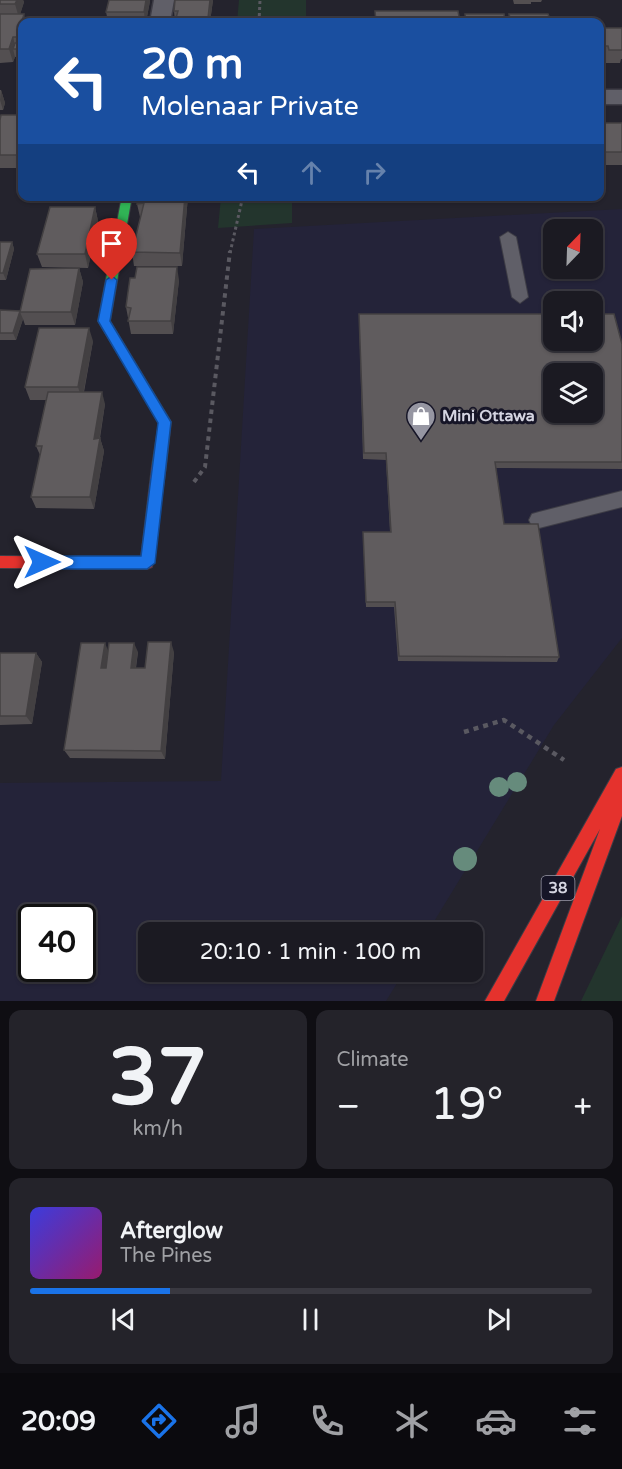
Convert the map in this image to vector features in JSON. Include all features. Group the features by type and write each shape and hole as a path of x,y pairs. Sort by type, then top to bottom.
{"main road":[{"path":"0,562 147,563 165,422 104,321 126,201"},
{"name":"38","path":"494,1001 622,775"},
{"path":"546,1001 622,794"}],"street":[{"path":"161,18 164,1"},
{"path":"604,97 622,97"}],"lane":[{"path":"508,237 520,297"},
{"path":"539,520 622,499"}],"path":[{"path":"259,18 260,0"},
{"path":"154,508 189,489 205,467 230,247 242,201"},
{"path":"464,732 504,720 564,760"}],"shaded area":[{"path":"622,209 622,638 554,725 434,922 138,922 138,982 398,982 386,1001 0,1001 0,783 221,781 254,229"}],"green space":[{"path":"239,0 306,0 306,18 237,18"},
{"path":"221,201 292,201 292,223 218,228"},
{"path":"622,916 622,1001 581,1001"}],"building":[{"path":"0,0 17,0 15,4 0,4"},
{"path":"109,0 146,0 144,12 106,12"},
{"path":"175,0 210,0 208,18 176,18 178,11 174,11"},
{"path":"375,11 458,11 459,18 376,18"},
{"path":"0,14 24,14 23,18 18,18 18,37 13,37 9,49 0,49"},
{"path":"465,14 504,14 504,18 466,18"},
{"path":"509,14 548,14 550,18 510,18"},
{"path":"316,17 364,17 364,18"},
{"path":"604,28 622,28 622,50 609,50 608,46 604,46"},
{"path":"15,43 18,43 18,49 13,49"},
{"path":"1,115 18,115 18,155 0,155"},
{"path":"604,123 622,123 622,152 604,152"},
{"path":"137,201 185,201 180,253 132,252 144,203 137,204"},
{"path":"50,207 95,207 85,254 37,254"},
{"path":"0,242 12,242 3,273 0,273"},
{"path":"137,267 177,267 171,321 128,321 131,308 126,307 130,278 135,278"},
{"path":"79,268 71,312 20,312 30,269"},
{"path":"0,310 20,311 13,333 0,333"},
{"path":"359,314 543,314 543,351 603,351 603,314 614,314 622,344 622,462 495,462 504,524 538,524 559,657 399,656 395,602 366,602 363,532 391,532 386,453 364,453"},
{"path":"39,328 89,328 78,387 25,387"},
{"path":"48,392 102,392 94,439 100,438 90,497 31,497 42,446 36,446"},
{"path":"148,642 171,642 161,751 64,750 81,643 105,643 101,668 106,668 109,643 134,643 131,668 145,668"},
{"path":"0,653 36,653 26,716 0,716"}],"traffic: fast":[{"path":"126,201 104,321 165,422 159,466"}],"traffic: jam":[{"path":"0,562 147,563 159,466"},
{"path":"494,1001 622,775"},
{"path":"545,1001 622,794"}],"place":[{"name":"Mini Ottawa","path":"421,442"}],"route":[{"path":"42,562 147,563 165,422 104,321 112,280"}]}
